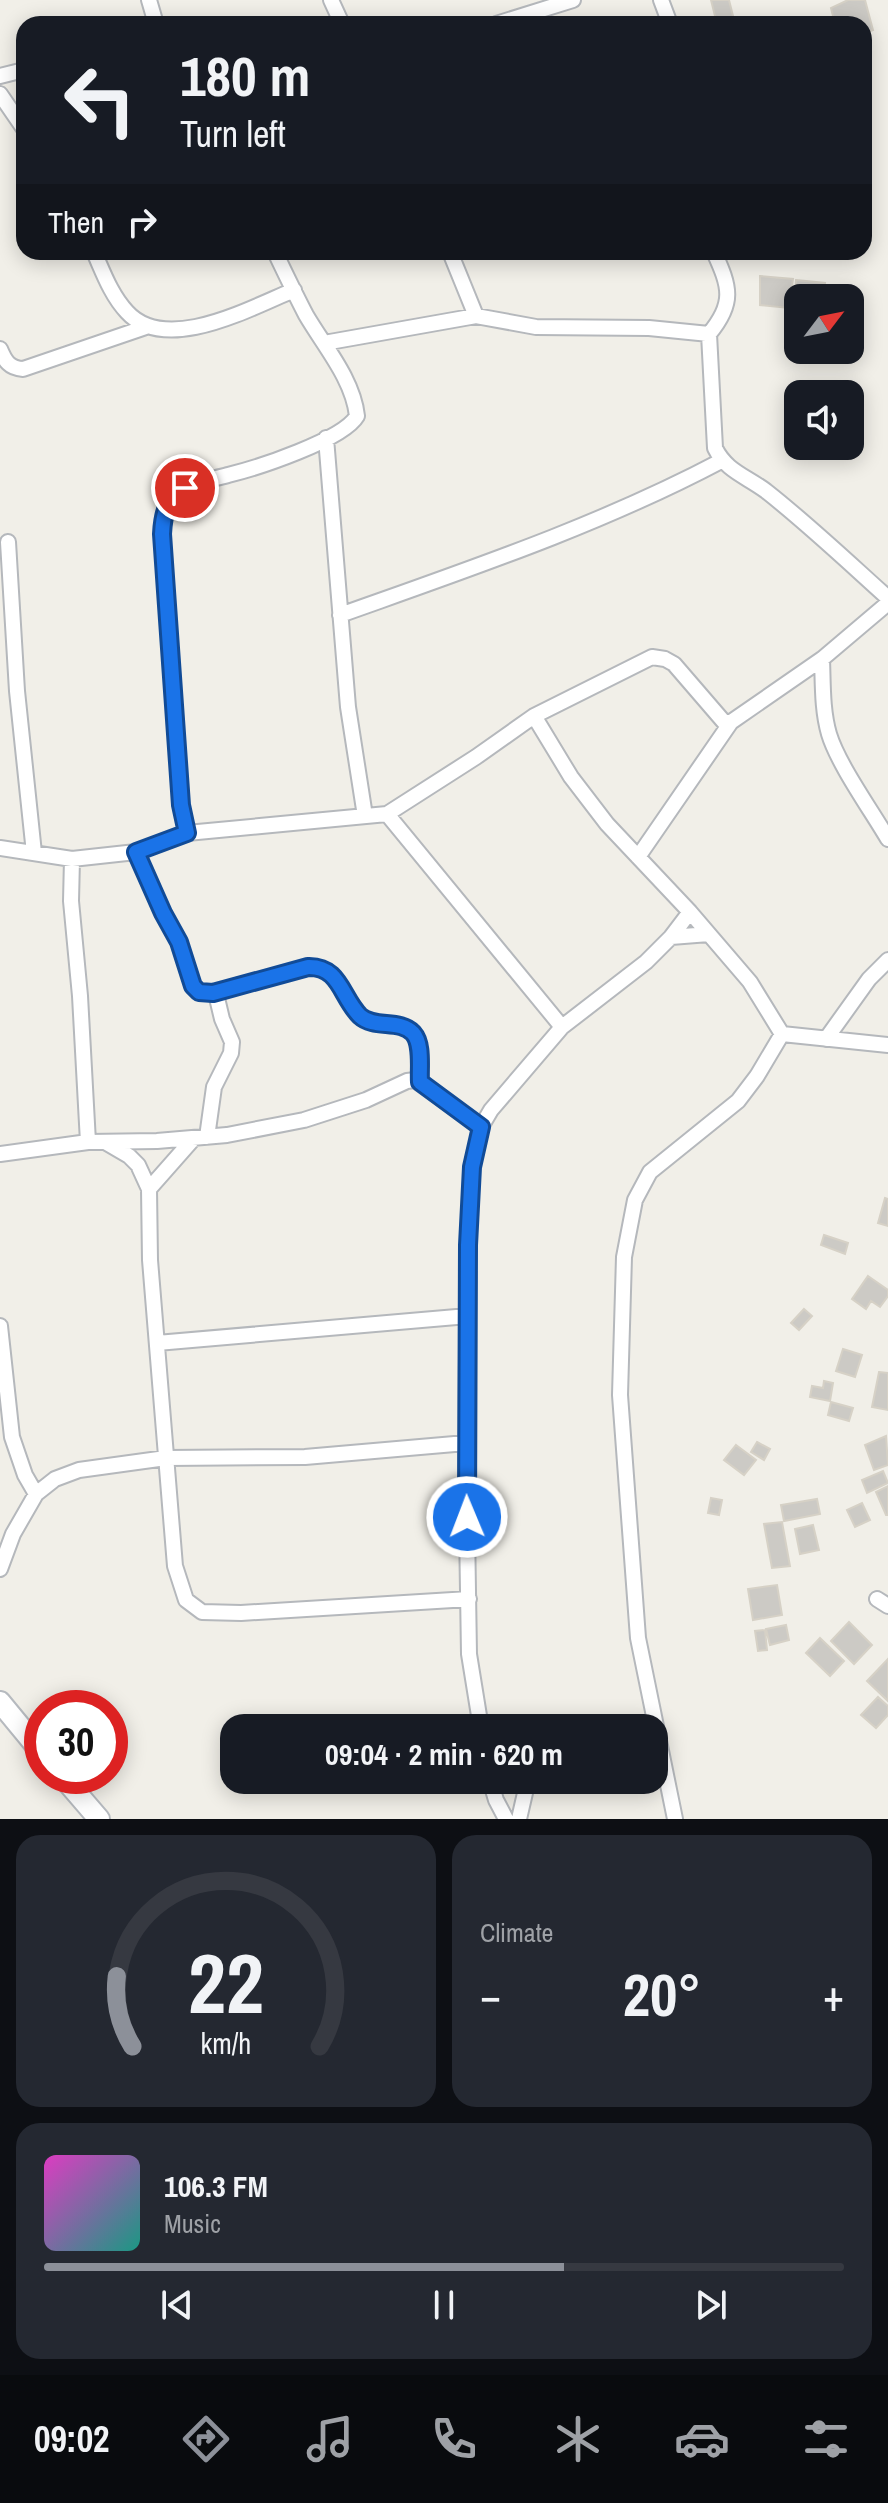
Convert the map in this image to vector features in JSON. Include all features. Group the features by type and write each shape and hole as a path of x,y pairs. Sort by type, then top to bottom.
{"street":[{"path":"522,16 573,0"},
{"path":"0,94 16,117"},
{"path":"98,260 127,312 146,327"},
{"path":"187,833 181,805 162,534 166,506 174,495 185,488 311,447 349,427 357,416 351,393 279,260"},
{"path":"453,260 476,316"},
{"path":"638,857 731,722 822,659 888,600 763,489 721,461 715,448 709,334 722,318 728,304 727,286 717,260"},
{"path":"0,349 11,367 23,369 146,327 200,327 294,290"},
{"path":"324,343 476,316 536,327 649,328 709,334"},
{"path":"326,438 348,707 365,816"},
{"path":"340,615 598,519 721,461"},
{"path":"8,542 17,691 34,853"},
{"path":"0,848 72,859 136,852 187,833 387,814 534,716 652,657 674,664 724,722 731,722"},
{"path":"822,659 824,708 829,735 888,839"},
{"path":"534,716 571,777 607,824 690,912 750,982 782,1034"},
{"path":"387,814 562,1027"},
{"path":"136,852 179,942 193,986 199,992 213,993 308,967 320,967 331,973 360,1016 369,1022 407,1028 415,1034 420,1082"},
{"path":"72,859 71,901 88,1142"},
{"path":"479,1714 469,1654 466,1443 468,1245 472,1167 481,1127 491,1110 562,1027 646,962 690,912"},
{"path":"671,937 709,934"},
{"path":"826,1039 869,979 888,960"},
{"path":"149,1189 201,1137 214,1087 231,1053 232,1042 213,993"},
{"path":"782,1034 888,1045"},
{"path":"649,1714 638,1638 621,1410 624,1257 635,1200 650,1172 738,1101 782,1034"},
{"path":"0,1154 88,1142 227,1135 304,1120 366,1100 407,1081 420,1082 481,1127"},
{"path":"105,1142 138,1165 149,1189 150,1260 175,1566 186,1600 202,1612 241,1613 469,1599"},
{"path":"157,1343 468,1316"},
{"path":"0,1326 12,1437 25,1475 36,1494"},
{"path":"0,1569 13,1534 36,1494 55,1479 79,1470 166,1458 305,1457 466,1443"},
{"path":"0,1702 24,1731"},
{"path":"668,1792 675,1819"},
{"path":"77,1794 99,1819"},
{"path":"494,1794 506,1819"},
{"path":"519,1819 525,1794"}],"building":[{"path":"711,0 729,0 733,16 715,16"},
{"path":"848,0 865,0 869,16 833,16 831,8"},
{"path":"760,276 793,279 792,284 784,284 784,307 760,305"},
{"path":"796,280 825,283 825,284 796,284"},
{"path":"885,1198 888,1199 888,1226 878,1223"},
{"path":"824,1235 848,1243 845,1254 821,1245"},
{"path":"868,1276 888,1290 888,1296 880,1307 871,1301 866,1309 852,1299"},
{"path":"804,1309 812,1316 799,1330 791,1323"},
{"path":"843,1349 862,1355 855,1377 836,1371"},
{"path":"879,1372 888,1373 888,1410 872,1407"},
{"path":"824,1381 833,1383 830,1401 810,1397 812,1386 823,1388"},
{"path":"831,1402 853,1408 849,1421 828,1415"},
{"path":"886,1436 888,1465 874,1470 865,1445"},
{"path":"757,1442 770,1449 764,1460 751,1452"},
{"path":"736,1445 756,1460 744,1475 724,1460"},
{"path":"883,1471 888,1483 867,1493 862,1480"},
{"path":"888,1486 888,1515 886,1515 876,1492"},
{"path":"711,1498 722,1500 719,1515 708,1513"},
{"path":"817,1499 820,1514 784,1521 781,1505"},
{"path":"862,1503 870,1520 855,1527 847,1510"},
{"path":"782,1522 790,1566 772,1568 764,1524"},
{"path":"813,1525 819,1550 800,1554 795,1529"},
{"path":"777,1585 782,1615 753,1620 748,1589"},
{"path":"849,1622 872,1645 854,1664 831,1641"},
{"path":"786,1625 789,1640 770,1645 766,1629"},
{"path":"765,1630 767,1650 758,1651 755,1631"},
{"path":"820,1638 844,1661 830,1676 806,1653"},
{"path":"888,1659 888,1701 867,1681"},
{"path":"878,1697 888,1706 888,1715 876,1728 861,1715"}],"route":[{"path":"185,488 174,495 166,506 162,534 181,805 187,833 136,852 179,942 193,986 199,992 213,993 308,967 320,967 331,973 360,1016 369,1022 407,1028 415,1034 420,1082 481,1127 472,1167 468,1245 467,1517"}]}
